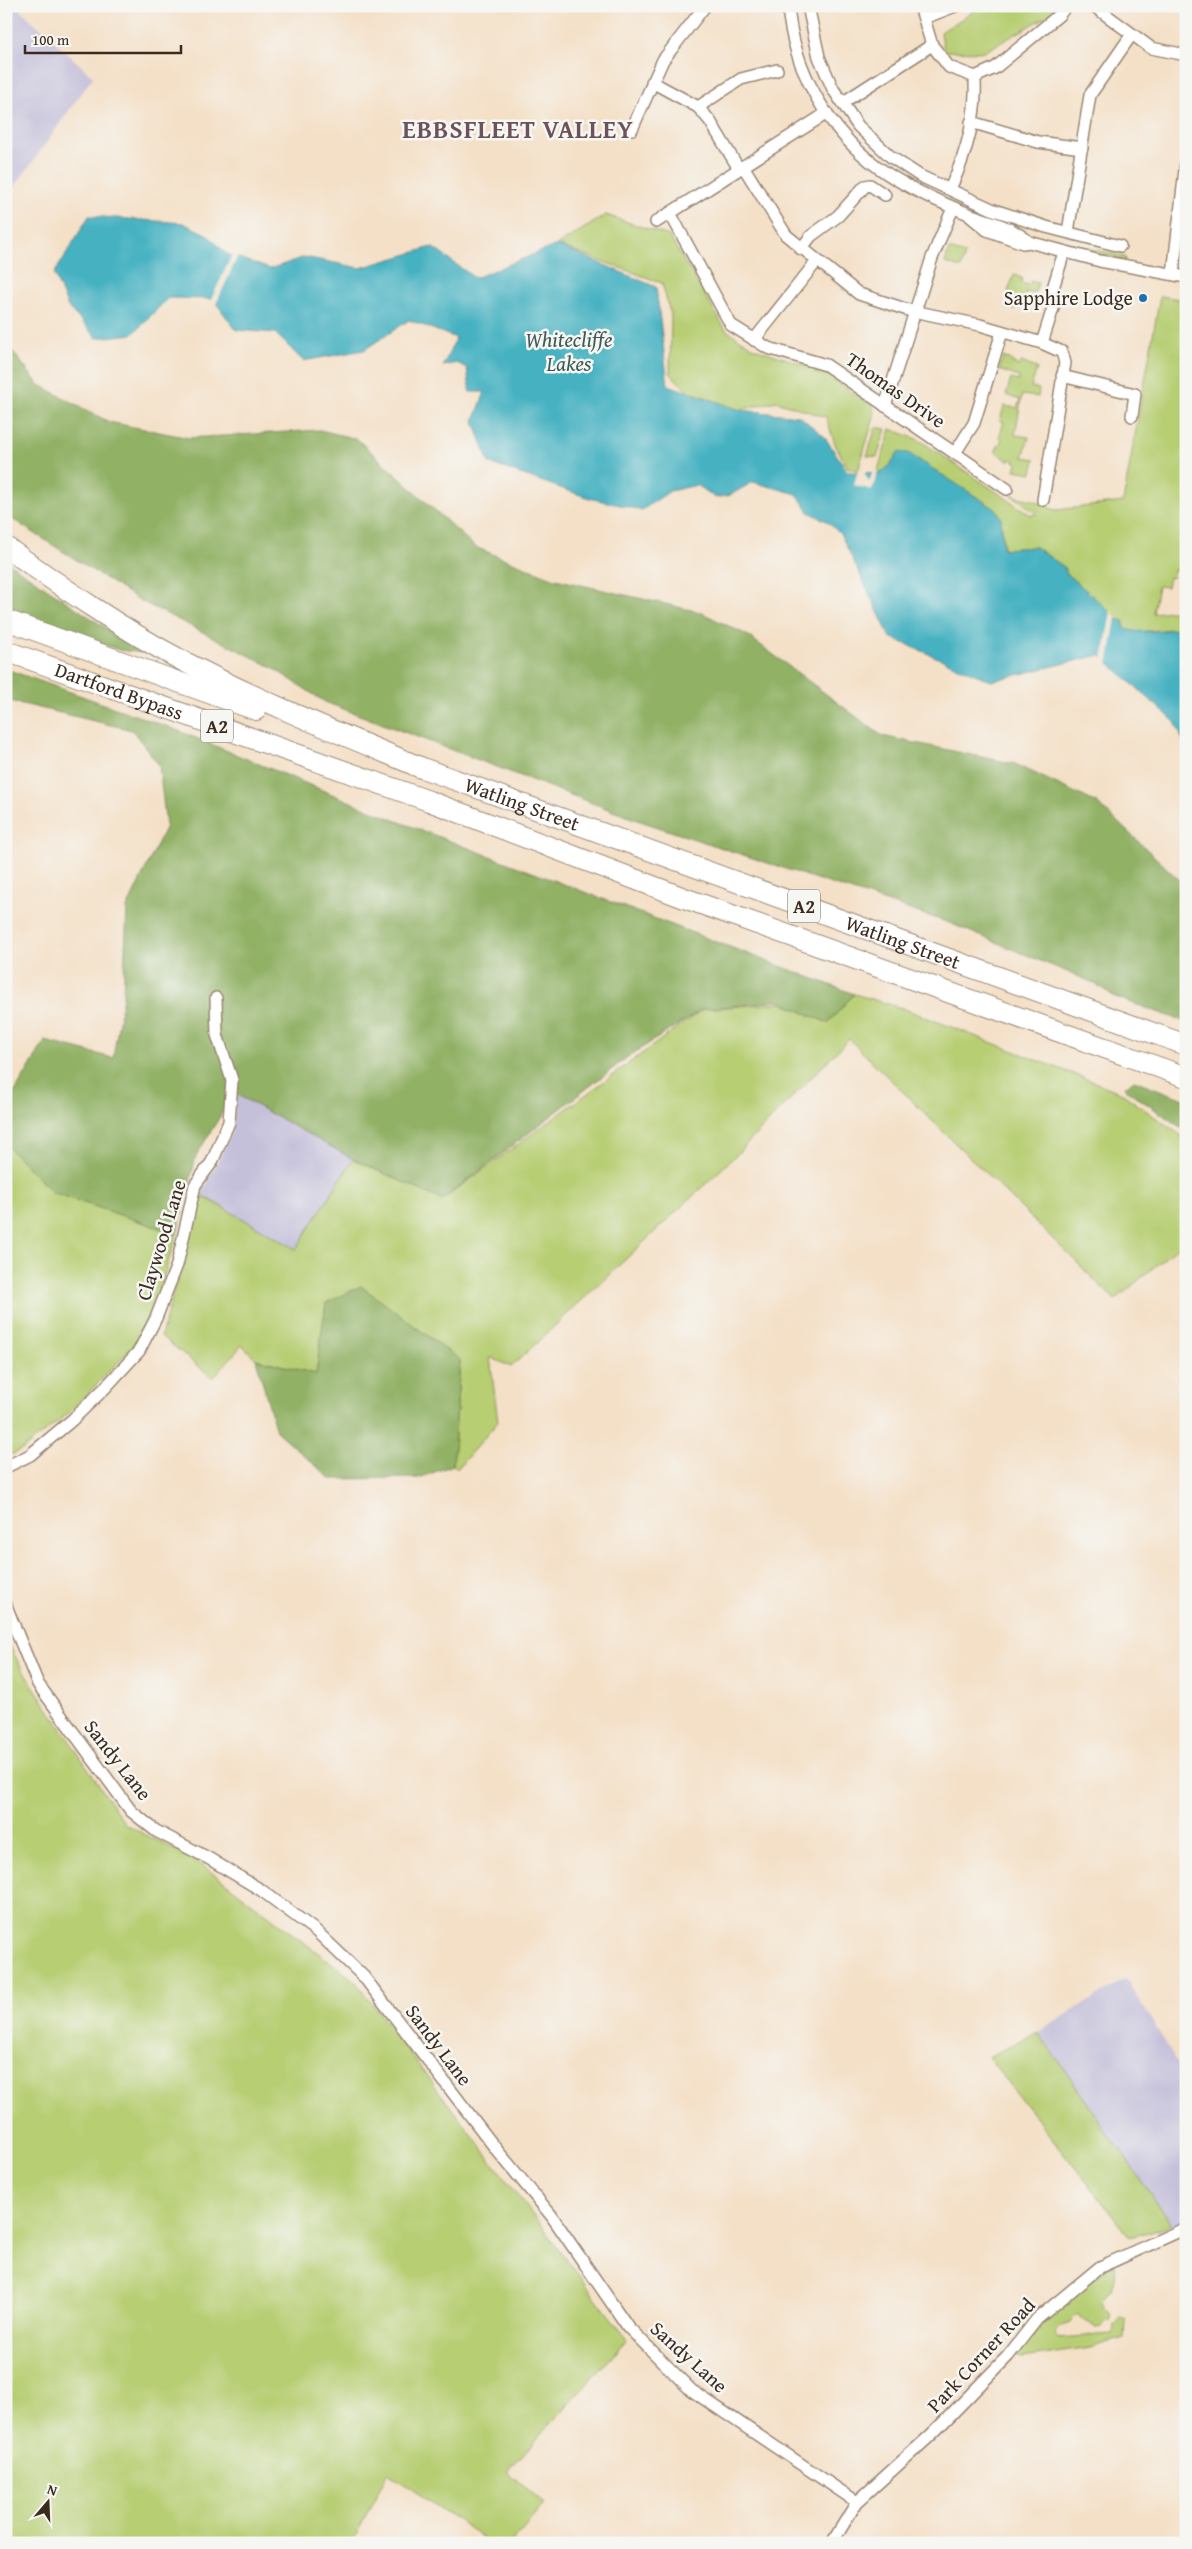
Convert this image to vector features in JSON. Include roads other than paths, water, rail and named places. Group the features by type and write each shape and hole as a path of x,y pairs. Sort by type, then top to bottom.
{"highway":[{"name":"A2","path":"6,547 135,634 180,660 258,699 416,766"},
{"name":"Dartford Bypass","path":"6,620 416,766"},
{"name":"Dartford Bypass","path":"6,650 429,801"},
{"name":"Watling Street","path":"416,766 1186,1045"},
{"name":"Watling Street","path":"429,801 687,899 1186,1077"}],"street":[{"path":"632,129 663,60 705,6"},
{"path":"788,6 798,60 809,85 827,113 855,147 879,168 918,192 966,214 988,230 1023,243 1029,242 1064,252 1186,277"},
{"path":"808,6 819,57 842,103 858,126 891,157 914,173 994,210 1120,246"},
{"path":"920,6 932,45 949,67 975,77 995,68 1056,17 1066,6"},
{"path":"924,18 955,6"},
{"path":"1094,6 1154,49 1186,55"},
{"path":"1068,232 1090,94 1132,34"},
{"path":"842,103 932,45"},
{"path":"698,107 742,79 777,70"},
{"path":"950,189 964,160 975,102 975,77"},
{"path":"652,82 698,107 710,121 786,235 858,294 1002,332 1062,352 1065,362 1042,500"},
{"path":"656,222 827,113"},
{"path":"971,122 1038,142 1082,148"},
{"path":"1173,274 1186,161"},
{"path":"801,248 811,236 838,216 865,186 870,185 886,195"},
{"path":"886,406 932,258 953,208"},
{"name":"Thomas Drive","path":"670,213 731,325 754,340 775,350 826,365 1007,489"},
{"path":"1042,344 1053,308 1050,298 1064,252"},
{"path":"754,340 817,261"},
{"path":"955,453 974,423 1002,332"},
{"path":"1062,376 1135,394 1132,416"},
{"name":"Claywood Lane","path":"6,1467 30,1455 72,1420 105,1388 139,1351 156,1318 177,1265 195,1185 212,1162 229,1122 232,1080 217,1035 216,998"},
{"name":"Sandy Lane","path":"6,1606 38,1684 131,1811 156,1831 208,1858 261,1890 316,1931 370,1985 496,2150 551,2215 628,2327 691,2390 857,2502"},
{"name":"Park Corner Road","path":"832,2543 857,2502 931,2435 1008,2356 1037,2319 1100,2267 1186,2228"}],"water":[{"name":"Whitecliffe Lakes","path":"89,216 183,223 208,235 227,254 270,269 305,257 360,268 432,247 475,278 557,245 656,287 668,385 740,410 799,416 824,436 848,472 881,473 890,465 898,452 908,453 997,510 1001,518 1003,549 1035,547 1064,567 1066,573 1105,607 1116,620 1123,620 1124,627 1129,630 1144,632 1186,628 1186,747 1175,722 1100,655 991,681 890,637 841,535 828,522 809,512 797,494 753,482 730,495 716,498 697,485 670,491 642,510 589,498 489,463 474,421 485,392 470,392 467,368 457,363 443,366 456,338 409,320 364,350 303,361 275,333 236,330 213,299 168,298 133,334 97,338 68,307 54,274"}],"place":[{"name":"Sapphire Lodge","path":"1143,298"}],"district":[{"name":"EBBSFLEET VALLEY","path":"518,129"}]}
